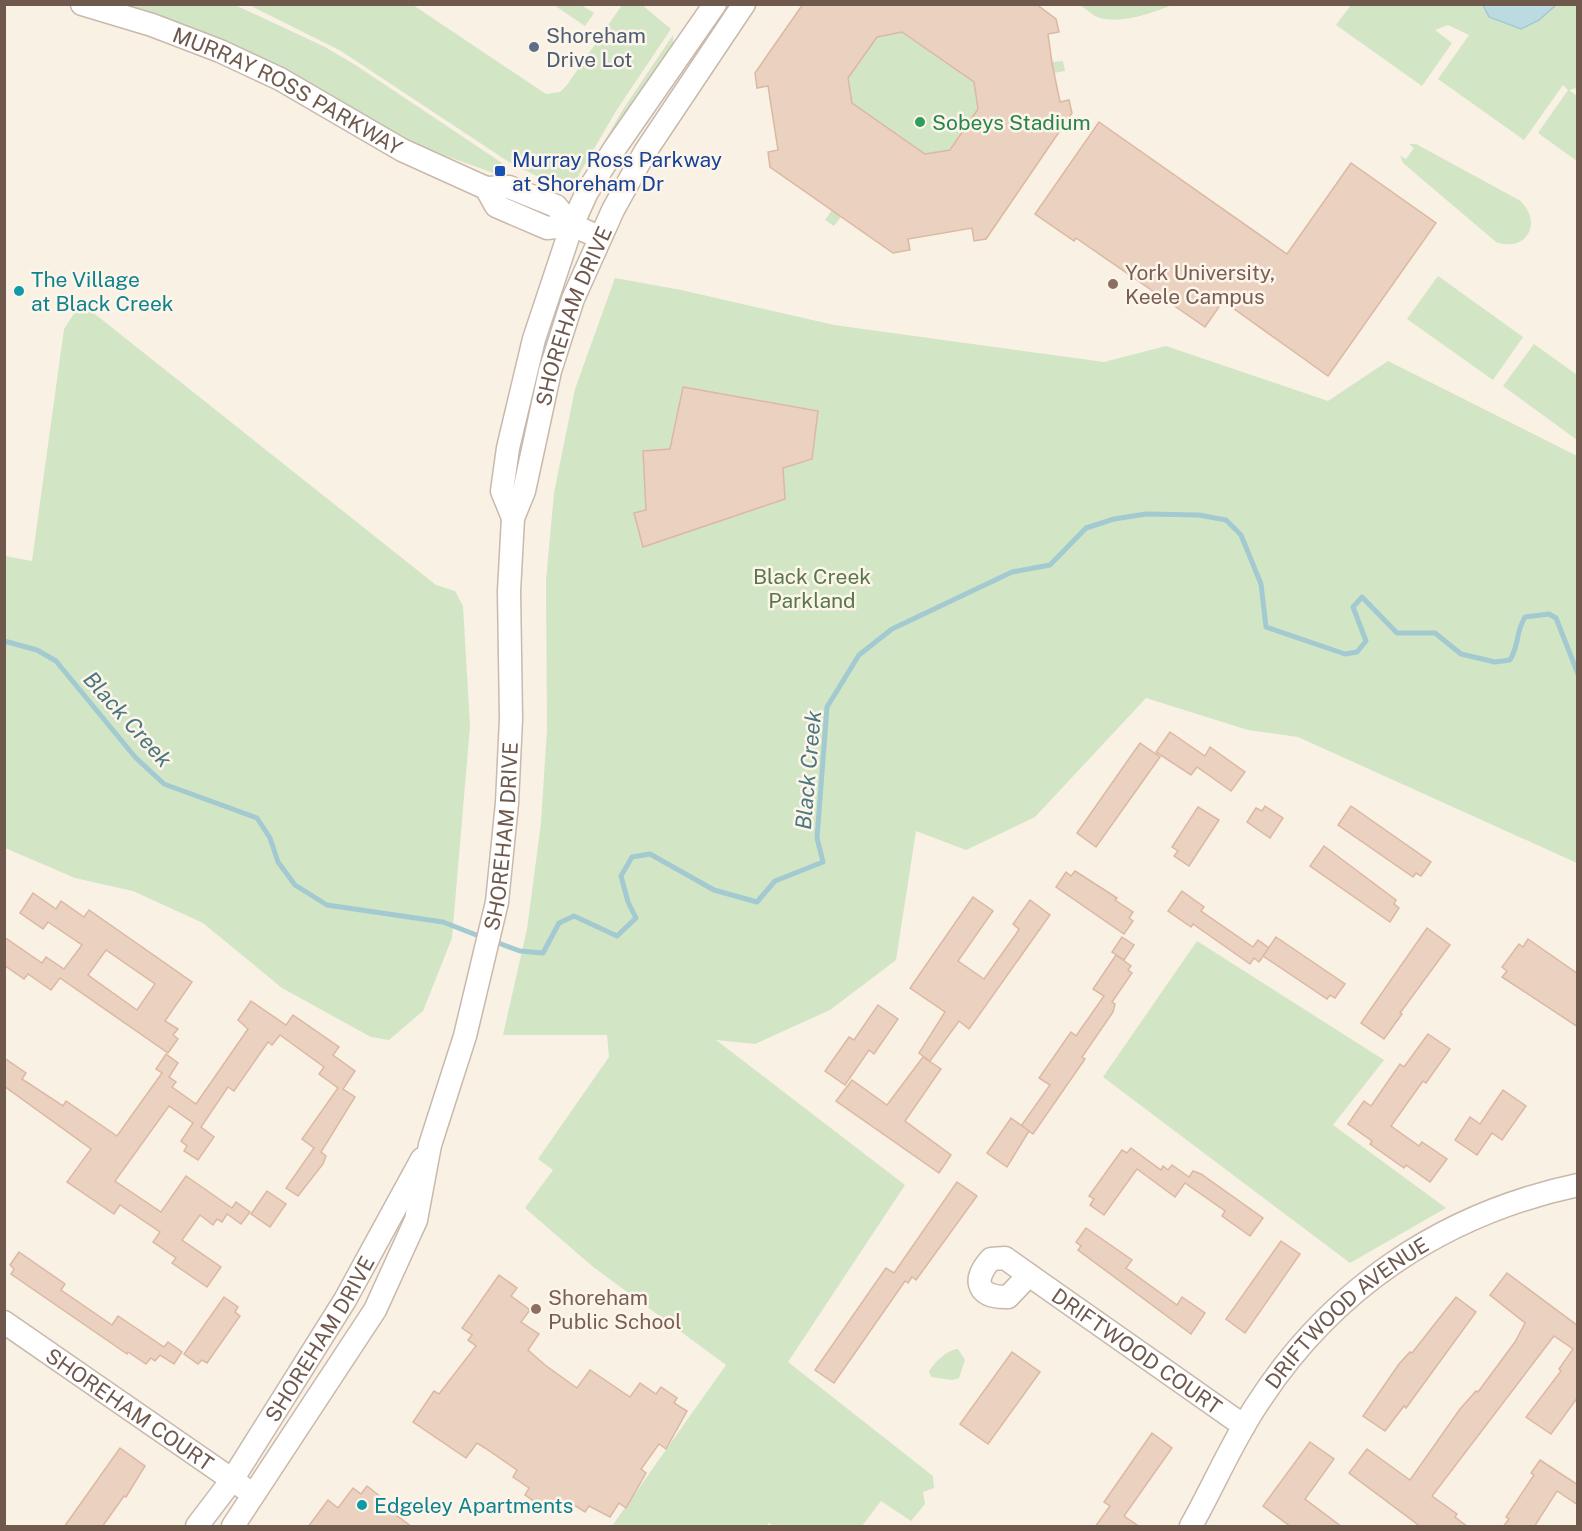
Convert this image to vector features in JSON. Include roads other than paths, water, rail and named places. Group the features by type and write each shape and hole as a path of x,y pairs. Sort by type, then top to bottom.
{"street":[{"name":"MURRAY ROSS PARKWAY","path":"82,4 152,25 230,56 280,79 402,150 486,189 509,187 556,206 572,225 599,237"},
{"name":"SHOREHAM DRIVE","path":"513,518 502,490 508,448 534,339 572,225 587,192 610,156 715,4"},
{"name":"SHOREHAM DRIVE","path":"233,1527 375,1310 416,1220 430,1144 465,1036 497,902 507,803 512,719 509,591 513,518 524,491 550,371 573,299 599,237 645,152 744,4"},
{"name":"SHOREHAM DRIVE","path":"198,1527 232,1480 345,1300 430,1144"},
{"name":"DRIFTWOOD AVENUE","path":"1191,1527 1244,1426 1298,1348 1328,1315 1387,1265 1419,1244 1473,1217 1530,1197 1578,1185"},
{"name":"DRIFTWOOD COURT","path":"1029,1275 1244,1426"},
{"name":"SHOREHAM COURT","path":"4,1322 255,1496"}],"water":[{"path":"1483,5 1556,5 1539,20 1521,29 1489,17"}],"waterway":[{"name":"Black Creek","path":"493,941 520,951 543,953 559,923 574,916 617,936 636,918 628,902 621,876 632,857 650,854 714,890 757,902 775,881 823,862 817,838 827,707 859,655 892,629 1012,572 1050,565 1086,528 1114,519 1146,514 1199,515 1226,520 1241,535 1261,584 1266,627 1345,654 1357,652 1366,641 1353,607 1362,597 1397,633 1435,633 1461,654 1495,662 1510,660 1525,617 1549,614 1556,618 1578,674"},
{"name":"Black Creek","path":"4,641 37,650 56,661 135,757 164,784 257,818 270,838 278,862 295,885 327,905 443,922 484,938"}],"place":[{"name":"Shoreham Drive Lot","path":"534,47"},
{"name":"Sobeys Stadium","path":"920,122"},
{"name":"Murray Ross Parkway at Shoreham Dr","path":"500,171"},
{"name":"York University, Keele Campus","path":"1113,284"},
{"name":"The Village at Black Creek","path":"19,291"},
{"name":"Shoreham Public School","path":"536,1309"},
{"name":"Edgeley Apartments","path":"362,1505"}],"park label":[{"name":"Black Creek Parkland","path":"812,588"}]}
